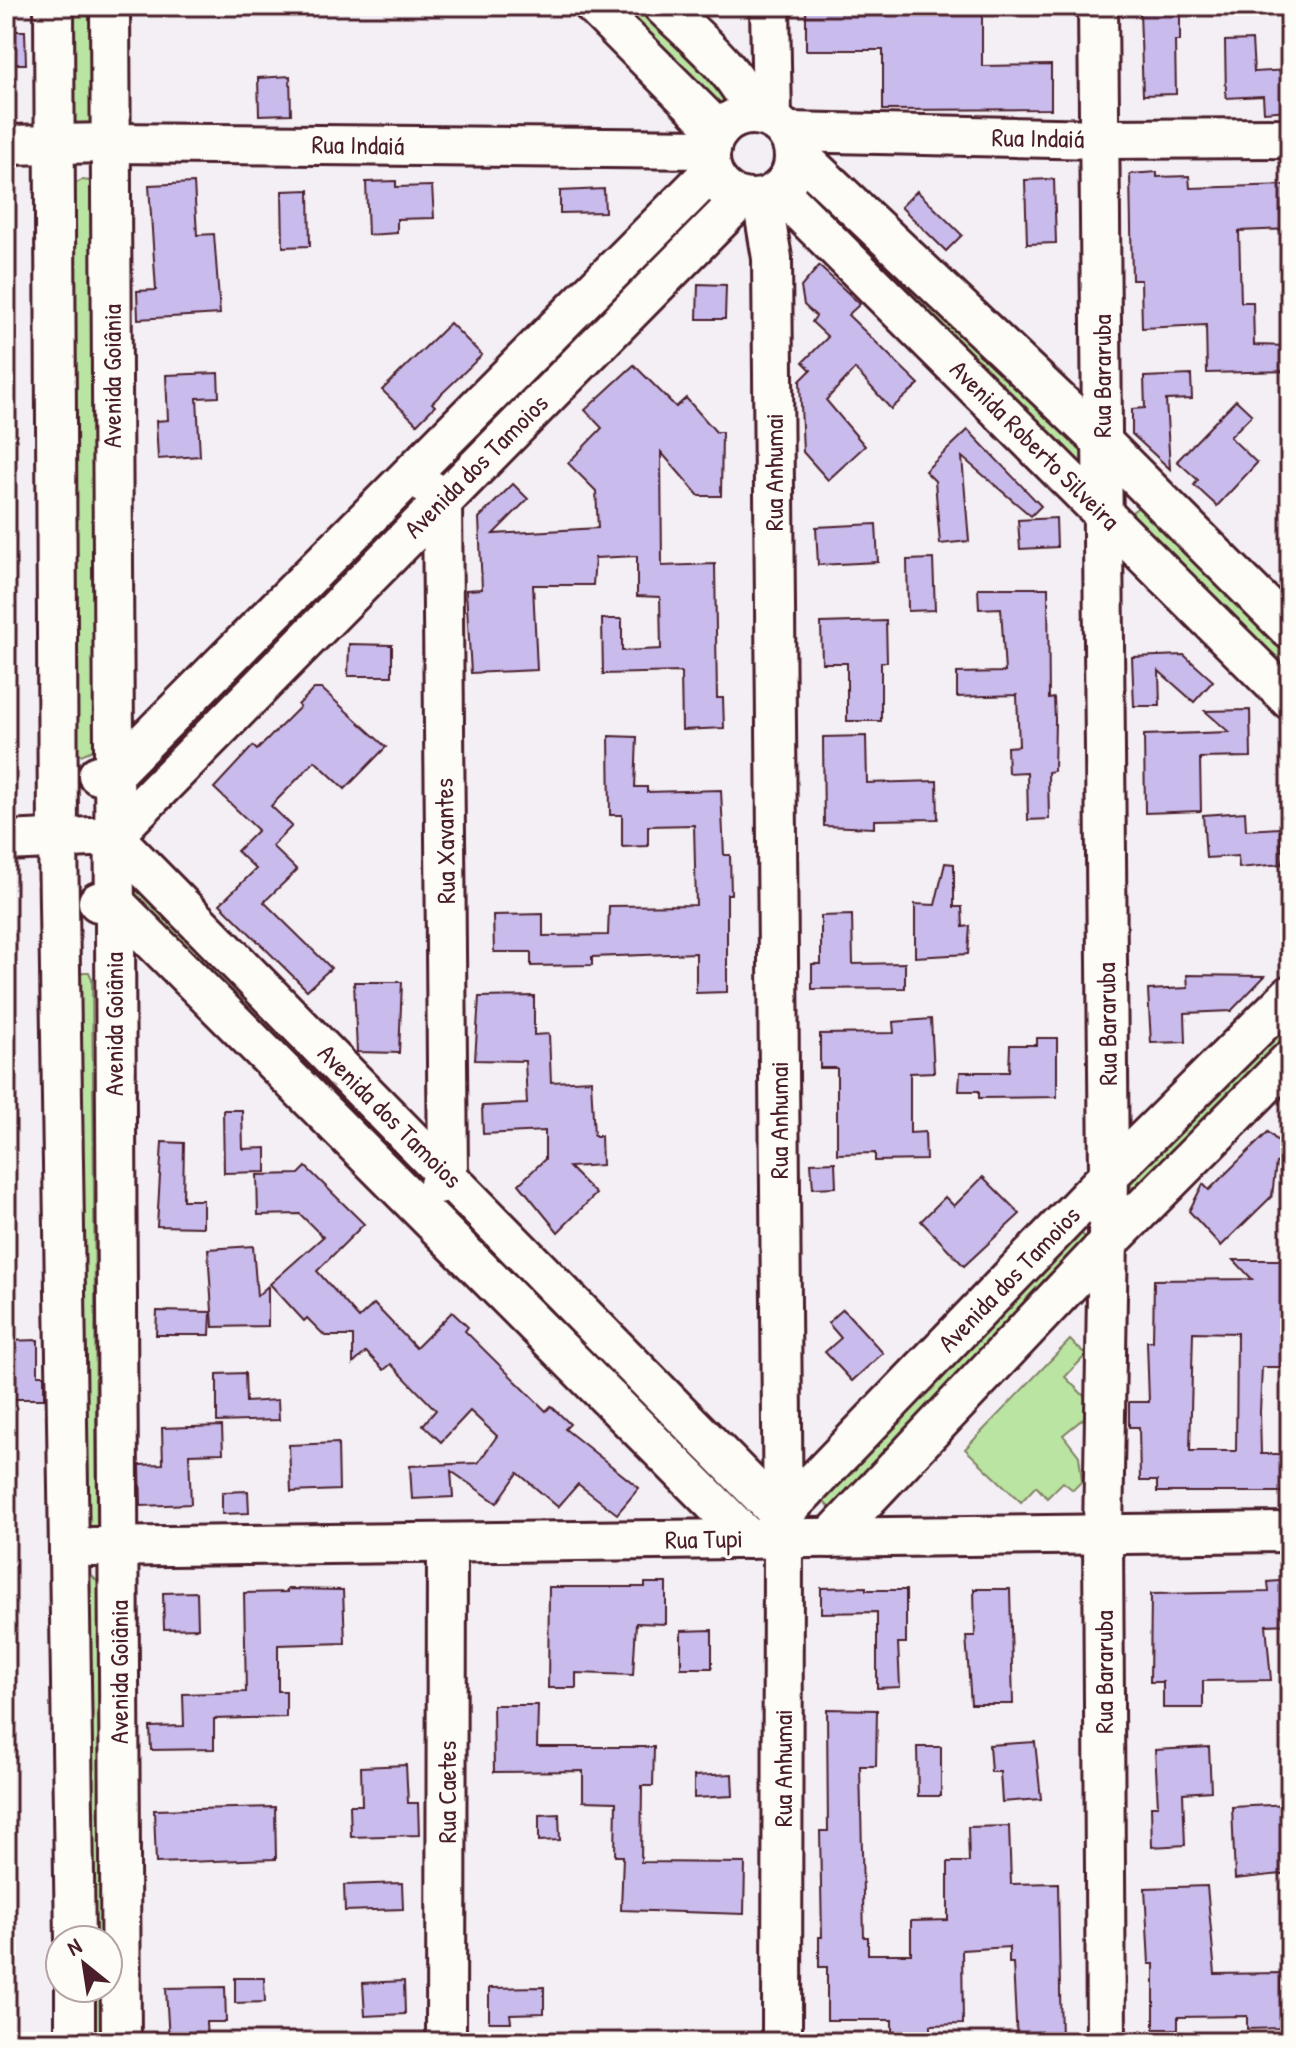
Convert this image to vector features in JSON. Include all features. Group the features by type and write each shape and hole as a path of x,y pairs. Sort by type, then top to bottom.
{"street":[{"name":"Avenida Goiânia","path":"54,6 58,840 75,1924"},
{"name":"Avenida Goiânia","path":"110,6 118,1547 114,1924"},
{"path":"594,6 714,150 723,188 761,196 792,173 777,129 770,6"},
{"name":"Avenida Roberto Silveira","path":"663,6 725,67 777,129 1102,442 1290,630"},
{"name":"Rua Bararuba","path":"1098,6 1109,1175 1103,1534 1106,2042"},
{"path":"714,150 736,118 777,129"},
{"name":"Rua Indaiá","path":"777,129 1100,139 1290,138"},
{"name":"Rua Indaiá","path":"6,145 111,143 714,150"},
{"name":"Avenida dos Tamoios","path":"113,774 415,473 714,150"},
{"name":"Avenida dos Tamoios","path":"761,196 442,501 113,836 448,1175 771,1531"},
{"name":"Avenida Roberto Silveira","path":"761,196 1102,513 1290,700"},
{"name":"Rua Anhumai","path":"761,196 772,258 771,1531 782,2042"},
{"path":"415,473 442,501"},
{"name":"Rua Xavantes","path":"442,501 448,1175"},
{"path":"58,777 113,774"},
{"path":"6,841 113,836"},
{"path":"60,905 113,901"},
{"name":"Avenida dos Tamoios","path":"113,901 418,1208 771,1531"},
{"name":"Avenida dos Tamoios","path":"771,1531 1109,1175 1290,995"},
{"name":"Avenida dos Tamoios","path":"830,1538 1108,1243 1290,1060"},
{"path":"418,1208 448,1175"},
{"name":"Rua Tupi","path":"69,1547 447,1543 771,1531 830,1538 1290,1532"},
{"name":"Rua Caetes","path":"446,2042 447,1543"},
{"path":"75,2004 75,2042"},
{"name":"Avenida Goiânia","path":"118,2004 121,2042"}],"green space":[{"path":"70,6 94,6 95,125 90,133 70,123"},
{"path":"609,6 635,6 730,101 732,110 724,116"},
{"path":"82,180 90,181 95,187 93,750 81,755 74,751 72,185"},
{"path":"812,184 1090,453 1087,467 1077,467 802,194 805,187"},
{"path":"711,198 724,211 478,458 463,443"},
{"path":"1141,505 1290,654 1290,680 1127,516"},
{"path":"385,512 399,524 147,783 134,770"},
{"path":"135,879 428,1183 416,1194 123,890"},
{"path":"89,972 92,979 97,1528 93,1531 82,1528 77,974"},
{"path":"1290,1021 1290,1045 1141,1195 1128,1184"},
{"path":"1077,1229 1089,1241 832,1510 820,1498"},
{"path":"476,1230 739,1492 727,1504 464,1241"},
{"path":"1070,1340 1086,1355 1065,1377 1085,1397 1085,1417 1063,1435 1079,1456 1082,1481 1073,1490 1063,1482 1047,1498 1036,1486 1021,1502 965,1449"},
{"path":"92,1576 99,1583 104,1924 85,1924 85,1578"},
{"path":"82,2004 101,2004 102,2042 82,2042"}],"building":[{"path":"806,6 982,6 982,66 1051,65 1051,109 883,110 883,50 806,50"},
{"path":"1180,10 1180,41 1175,41 1176,94 1143,95 1140,12"},
{"path":"6,31 25,31 26,64 6,64"},
{"path":"1252,40 1254,72 1290,70 1290,110 1264,112 1263,96 1226,98 1225,41"},
{"path":"290,76 291,114 259,115 258,78"},
{"path":"1157,172 1157,177 1189,176 1190,188 1290,185 1290,229 1239,231 1241,302 1253,302 1254,345 1290,346 1290,371 1207,373 1206,325 1142,328 1141,280 1132,280 1130,174"},
{"path":"1054,179 1056,243 1027,244 1025,180"},
{"path":"396,181 396,187 432,186 434,218 397,219 397,233 368,235 366,182"},
{"path":"194,183 197,235 214,234 220,314 138,319 137,291 156,290 149,185"},
{"path":"604,189 605,212 560,213 560,191"},
{"path":"309,190 310,246 283,247 282,191"},
{"path":"917,191 962,235 946,251 901,207"},
{"path":"819,266 860,304 848,315 919,384 891,409 855,369 826,400 865,446 828,480 803,452 800,381 811,370 803,362 828,337 812,322 816,316 804,305 801,287"},
{"path":"698,284 726,285 725,319 697,319"},
{"path":"450,323 482,355 432,403 435,406 417,424 382,390"},
{"path":"634,365 676,407 686,398 716,432 722,432 721,496 699,496 661,452 662,566 715,564 717,698 723,698 724,728 682,730 681,672 603,674 602,619 622,619 622,651 661,649 660,597 637,596 637,556 595,558 593,585 533,585 537,670 471,673 466,590 482,589 479,518 513,484 528,499 493,534 598,528 596,491 568,463 602,428 585,410"},
{"path":"218,373 219,397 197,398 200,456 158,459 156,421 168,420 166,375"},
{"path":"1191,375 1192,399 1166,400 1170,469 1132,434 1132,409 1145,408 1144,377"},
{"path":"1236,400 1252,415 1230,437 1257,463 1217,506 1194,485 1198,480 1177,461"},
{"path":"968,430 1041,506 1031,516 962,457 969,541 940,544 935,481 925,471"},
{"path":"1056,518 1057,547 1020,549 1018,520"},
{"path":"876,524 878,562 818,565 816,527"},
{"path":"933,559 935,610 908,611 907,560"},
{"path":"978,588 1048,588 1049,699 1054,698 1055,720 1054,771 1048,772 1049,819 1028,820 1027,772 1008,773 1007,747 1019,746 1017,695 957,697 957,673 1005,672 1001,608 979,609"},
{"path":"886,621 887,662 881,662 881,721 847,721 847,663 822,663 821,623"},
{"path":"349,644 392,645 392,676 348,676"},
{"path":"1184,655 1213,681 1194,702 1159,671 1160,706 1134,706 1132,657"},
{"path":"314,689 322,689 386,747 345,789 315,761 271,806 292,826 272,846 297,870 264,902 331,968 307,990 220,904 256,869 237,851 258,830 214,788 253,746 257,750"},
{"path":"1250,710 1251,757 1200,758 1201,811 1145,813 1144,735 1229,732 1205,711"},
{"path":"609,736 637,737 635,787 647,787 647,792 721,790 724,855 730,855 727,992 696,993 696,953 592,957 592,965 531,966 531,952 494,952 493,915 543,914 543,936 608,935 609,906 696,905 694,825 648,826 648,846 622,847 622,815 610,815"},
{"path":"866,736 867,783 937,781 938,819 874,820 874,828 824,826 823,737"},
{"path":"1245,812 1246,830 1280,828 1282,864 1239,868 1238,856 1206,858 1203,815"},
{"path":"945,863 954,864 954,907 962,907 963,927 970,926 968,954 915,957 915,904 935,905"},
{"path":"852,915 853,964 905,963 905,988 812,989 812,964 821,964 821,916"},
{"path":"1187,975 1265,976 1231,1011 1185,1013 1186,1042 1151,1043 1148,990 1188,988"},
{"path":"354,982 402,982 399,1053 357,1052"},
{"path":"534,996 534,1035 549,1034 551,1082 591,1080 594,1136 601,1136 602,1165 569,1167 596,1194 558,1232 519,1184 545,1159 545,1131 483,1134 482,1106 527,1104 525,1061 475,1060 479,997"},
{"path":"931,1019 934,1072 910,1073 910,1133 925,1132 926,1160 875,1161 875,1153 837,1154 837,1068 820,1068 820,1034 894,1033 893,1022"},
{"path":"1037,1038 1057,1038 1057,1097 979,1098 979,1091 959,1091 960,1072 1009,1072 1010,1045 1037,1045"},
{"path":"223,1110 242,1110 243,1149 266,1148 266,1172 224,1173"},
{"path":"1268,1132 1290,1153 1290,1158 1276,1163 1272,1196 1221,1246 1189,1211 1203,1184 1209,1190"},
{"path":"162,1142 184,1143 183,1200 203,1200 203,1227 157,1226"},
{"path":"835,1162 836,1187 813,1188 811,1163"},
{"path":"306,1167 364,1224 317,1271 359,1318 374,1304 416,1348 452,1312 468,1327 465,1331 546,1411 551,1406 570,1424 565,1429 639,1488 617,1514 578,1484 558,1507 518,1473 497,1503 451,1471 453,1497 412,1499 410,1466 478,1463 497,1436 470,1411 441,1442 423,1425 436,1410 391,1364 384,1370 366,1352 353,1364 353,1336 325,1336 307,1318 304,1321 270,1284 323,1237 300,1214 258,1215 257,1175 299,1174"},
{"path":"983,1177 1020,1214 964,1266 921,1221 945,1197 954,1206"},
{"path":"253,1246 257,1296 268,1286 268,1326 213,1327 208,1249"},
{"path":"1234,1260 1287,1260 1290,1367 1262,1367 1260,1412 1261,1454 1290,1454 1290,1492 1157,1492 1157,1481 1140,1481 1139,1427 1129,1427 1129,1402 1149,1402 1147,1341 1153,1341 1154,1280 1252,1279","holes":["1193,1332 1237,1333 1236,1451 1190,1451"]},
{"path":"843,1309 883,1353 852,1381 825,1352 841,1338 828,1323"},
{"path":"157,1311 211,1312 210,1335 156,1335"},
{"path":"38,1340 38,1375 44,1375 44,1399 6,1399 6,1341"},
{"path":"245,1373 246,1402 278,1400 279,1420 217,1422 217,1374"},
{"path":"222,1426 223,1453 189,1454 191,1504 141,1506 140,1465 163,1464 162,1428"},
{"path":"338,1443 339,1490 291,1492 289,1445"},
{"path":"248,1491 249,1513 222,1514 222,1492"},
{"path":"1290,1580 1290,1624 1266,1625 1271,1680 1203,1681 1203,1708 1163,1708 1163,1682 1150,1682 1151,1594 1269,1592 1268,1582"},
{"path":"645,1583 666,1583 666,1624 636,1623 633,1675 576,1673 576,1688 548,1688 549,1587 645,1587"},
{"path":"866,1587 866,1590 906,1590 906,1643 898,1643 900,1687 877,1688 877,1612 821,1613 821,1588"},
{"path":"287,1589 343,1590 345,1643 278,1645 278,1691 286,1691 286,1717 214,1719 214,1749 151,1750 150,1727 184,1726 183,1694 246,1692 244,1593 287,1592"},
{"path":"974,1589 1010,1589 1013,1704 971,1704 966,1636 975,1636"},
{"path":"197,1592 198,1628 164,1629 163,1593"},
{"path":"712,1630 712,1668 681,1668 681,1631"},
{"path":"493,1705 538,1705 537,1747 654,1747 653,1786 642,1786 641,1862 745,1863 744,1914 621,1910 623,1856 615,1856 616,1802 583,1801 583,1771 494,1772"},
{"path":"827,1709 877,1710 876,1766 860,1766 864,1937 868,1937 868,1954 911,1954 911,1921 948,1920 948,1862 969,1862 968,1827 1009,1826 1011,1884 1058,1883 1061,2042 1017,2042 1013,1963 1009,1963 1009,1947 962,1950 963,2024 931,2025 931,2042 892,2042 892,2020 827,2020 827,1967 819,1967 819,1937 822,1937 820,1831 828,1831"},
{"path":"1035,1742 1041,1799 1002,1802 1000,1772 991,1772 989,1745"},
{"path":"917,1747 941,1747 941,1796 918,1796"},
{"path":"1209,1747 1211,1791 1183,1793 1185,1845 1152,1847 1151,1806 1158,1806 1155,1750"},
{"path":"406,1765 408,1803 418,1803 419,1835 351,1837 350,1805 362,1805 361,1767"},
{"path":"732,1774 733,1796 694,1798 694,1776"},
{"path":"1290,1804 1290,1873 1235,1879 1232,1807"},
{"path":"275,1807 276,1859 156,1863 154,1810"},
{"path":"559,1814 560,1840 539,1841 539,1815"},
{"path":"402,1883 403,1909 345,1911 344,1885"},
{"path":"1207,1886 1215,1974 1281,1973 1281,2028 1247,2029 1247,2016 1178,2017 1178,2029 1154,2029 1154,1964 1149,1964 1145,1888"},
{"path":"235,1978 264,1978 265,2002 235,2003"},
{"path":"404,1981 405,2014 365,2016 363,1983"},
{"path":"225,1987 226,2022 206,2022 207,2042 169,2042 166,1988"},
{"path":"544,1987 544,2013 510,2014 511,2022 489,2022 489,1988"}]}
